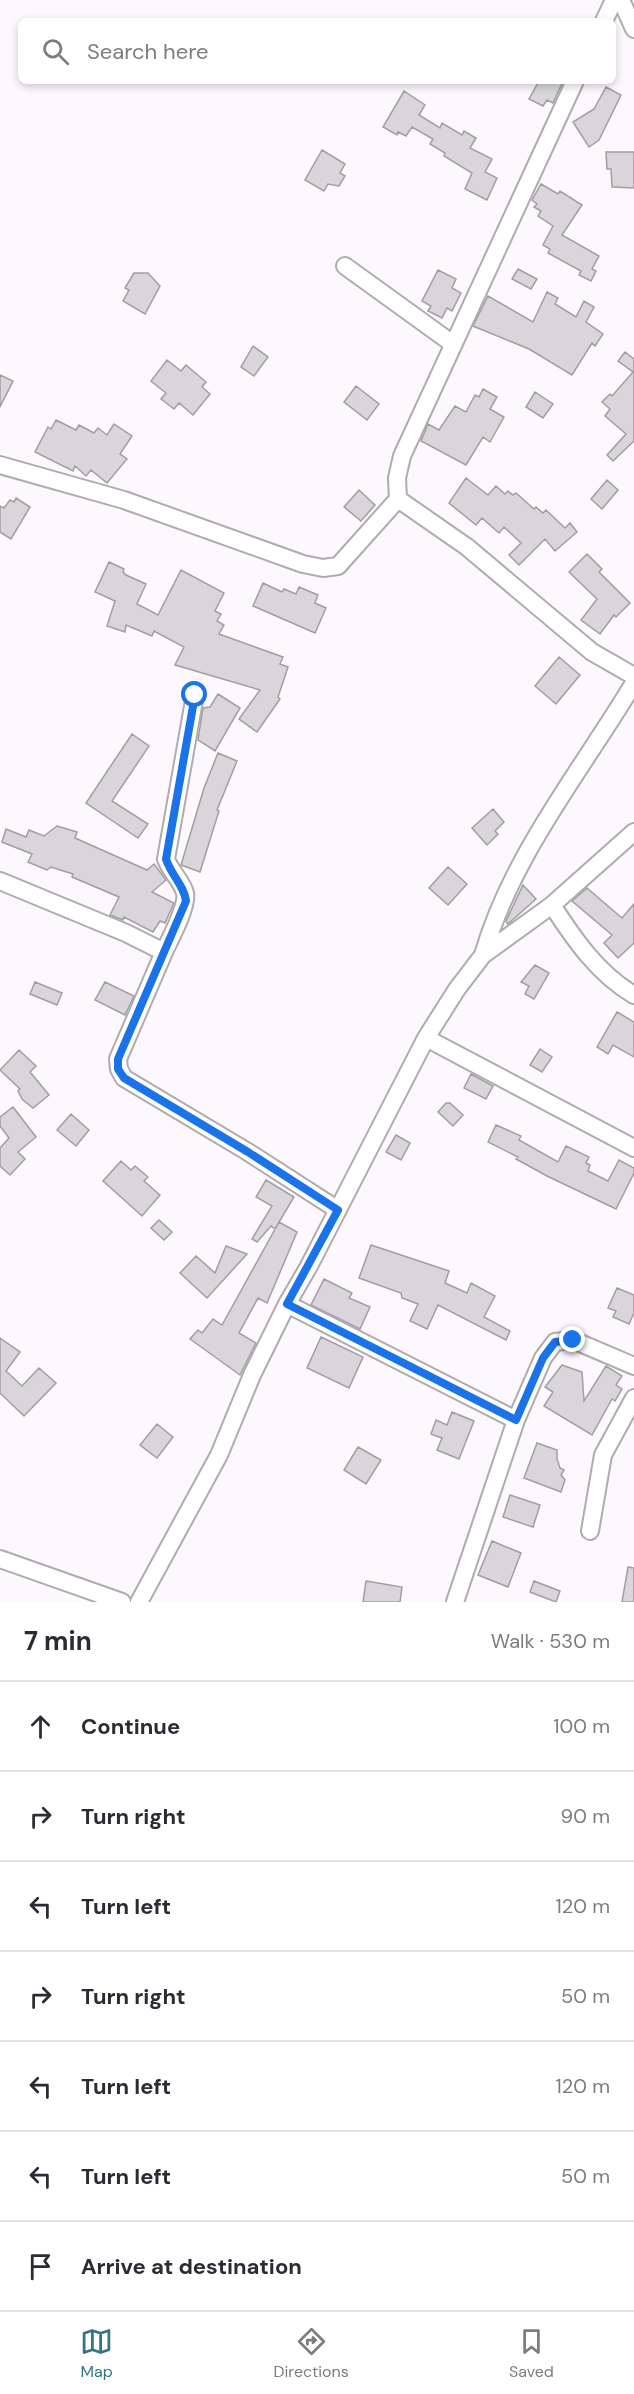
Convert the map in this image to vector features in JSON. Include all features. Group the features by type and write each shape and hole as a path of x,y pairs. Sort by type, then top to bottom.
{"street":[{"path":"605,18 614,0"},
{"path":"621,0 634,29"},
{"path":"0,465 124,500 303,564 323,568 338,566 398,499 397,478 402,456 573,84"},
{"path":"345,266 453,344"},
{"path":"398,499 467,547 592,652 634,676"},
{"path":"139,1602 219,1455 252,1376 287,1304 426,1038 483,955 492,924 541,829 634,683"},
{"path":"195,695 166,853 170,870 185,891 186,901 118,1059 118,1069 124,1078 248,1152 338,1210"},
{"path":"483,955 552,905 634,832"},
{"path":"0,881 126,933 164,952"},
{"path":"552,905 577,943 600,968 634,995"},
{"path":"426,1038 634,1148"},
{"path":"287,1304 516,1420"},
{"path":"455,1602 516,1420 543,1358 555,1342 573,1340 634,1366"},
{"path":"590,1531 603,1455 634,1398"},
{"path":"0,1559 122,1602"}],"building":[{"path":"537,84 562,84 553,103 547,100 543,106 529,99"},
{"path":"606,87 621,95 599,140 589,147 573,122 594,109"},
{"path":"404,91 425,105 419,115 440,128 442,123 462,135 464,131 476,138 470,148 492,159 485,172 497,178 487,200 465,189 472,173 444,156 445,153 430,144 433,139 412,127 406,136 398,132 397,135 383,127"},
{"path":"322,150 345,164 340,173 345,176 339,186 328,184 324,191 305,180"},
{"path":"606,152 634,152 634,188 612,187 611,169 607,169"},
{"path":"541,184 558,194 560,191 582,205 562,235 599,256 592,269 596,271 591,281 579,275 581,271 548,253 550,249 543,245 553,226 538,216 541,211 534,207 537,204 532,200"},
{"path":"518,269 537,279 531,289 512,279"},
{"path":"438,270 456,279 452,288 461,293 452,311 447,308 442,318 428,311 431,306 422,301"},
{"path":"134,273 148,273 160,286 145,314 123,301 129,290 125,288"},
{"path":"547,292 558,298 555,304 576,317 584,301 594,307 586,322 603,334 595,346 592,343 572,375 529,349 473,326 488,296 533,322"},
{"path":"253,346 268,357 254,376 241,367"},
{"path":"625,352 634,359 634,441 613,461 607,455 626,434 605,416 610,409 602,402 610,394 612,396 633,372 618,361"},
{"path":"167,360 181,371 186,365 206,382 202,387 210,394 193,415 179,403 174,409 161,399 166,393 151,381"},
{"path":"0,375 13,381 0,407"},
{"path":"356,386 379,404 367,420 344,402"},
{"path":"483,389 497,397 490,409 504,417 490,442 483,437 466,465 421,441 428,424 439,430 455,406 466,412 475,395 479,397"},
{"path":"535,392 553,404 543,418 526,407"},
{"path":"56,420 76,430 79,425 94,433 98,428 107,435 114,424 132,436 120,454 127,459 107,483 91,470 86,476 75,466 73,471 35,452 48,427 51,429"},
{"path":"466,478 488,495 496,486 505,494 508,491 513,495 516,493 534,509 536,507 543,513 546,510 565,528 570,523 577,532 555,551 545,539 519,565 509,555 521,543 504,527 499,533 482,518 476,525 449,503"},
{"path":"607,480 618,490 602,509 591,499"},
{"path":"359,490 375,505 361,521 344,507"},
{"path":"16,498 30,507 11,539 0,532 0,506 4,508 10,500 14,502"},
{"path":"587,554 602,569 599,572 630,603 616,617 614,615 600,634 581,620 597,599 569,572"},
{"path":"109,562 124,569 123,572 126,575 146,584 137,604 158,615 181,570 224,593 215,611 221,614 217,621 224,625 219,634 283,657 280,664 288,667 278,697 280,699 257,732 239,719 260,690 175,665 184,647 154,631 152,636 126,625 125,632 107,626 115,601 95,592"},
{"path":"263,583 282,592 284,589 296,594 299,587 318,595 315,603 326,608 315,633 253,606"},
{"path":"559,657 580,675 556,704 535,686"},
{"path":"218,694 240,708 215,751 198,740 203,708 210,707"},
{"path":"132,734 149,746 112,801 148,824 138,838 86,803"},
{"path":"218,753 237,761 217,810 219,811 200,872 181,865 204,788"},
{"path":"493,809 504,822 495,831 498,834 487,845 472,828"},
{"path":"57,826 77,832 75,838 147,870 154,864 166,880 152,892 174,903 165,923 160,921 153,932 124,917 123,920 110,915 119,897 72,877 73,874 51,867 47,870 28,862 32,854 2,842 6,829 26,837 29,830 44,836"},
{"path":"448,867 467,884 448,905 429,888"},
{"path":"523,885 536,899 508,924 506,921"},
{"path":"587,888 622,918 634,904 634,943 618,958 604,943 612,935 572,901"},
{"path":"535,965 549,973 534,999 525,994 529,986 521,982"},
{"path":"35,982 62,993 57,1005 30,994"},
{"path":"105,982 134,996 125,1015 95,1000"},
{"path":"617,1012 634,1022 634,1057 613,1045 608,1054 597,1047"},
{"path":"540,1049 552,1057 542,1072 530,1065"},
{"path":"19,1050 36,1066 30,1072 49,1095 33,1108 22,1099 18,1091 20,1089 0,1070"},
{"path":"471,1074 493,1086 486,1099 464,1088"},
{"path":"446,1103 450,1103 463,1115 453,1126 438,1112"},
{"path":"13,1107 36,1137 18,1152 25,1159 10,1175 0,1166 0,1148 9,1138 0,1126 0,1117"},
{"path":"71,1114 89,1130 76,1146 57,1130"},
{"path":"496,1125 521,1136 519,1140 558,1162 566,1146 589,1157 586,1163 590,1165 588,1171 608,1181 619,1160 634,1168 634,1173 616,1209 547,1176 516,1159 518,1157 488,1142"},
{"path":"396,1135 410,1143 401,1160 386,1152"},
{"path":"121,1161 131,1170 135,1166 148,1177 144,1181 160,1195 142,1216 103,1181"},
{"path":"266,1180 294,1197 275,1229 271,1226 257,1242 252,1239 272,1206 256,1197"},
{"path":"159,1220 172,1232 164,1240 151,1228"},
{"path":"279,1222 297,1232 267,1303 258,1298 239,1333 256,1343 240,1375 190,1339 198,1330 202,1333 213,1319 222,1325"},
{"path":"371,1245 449,1271 445,1283 467,1293 471,1283 495,1296 484,1317 510,1331 506,1340 438,1305 427,1329 410,1321 418,1304 402,1298 401,1293 359,1278"},
{"path":"226,1246 247,1254 207,1298 180,1273 196,1256 215,1273"},
{"path":"324,1279 352,1293 349,1298 370,1307 360,1329 311,1305"},
{"path":"617,1288 634,1295 634,1313 629,1324 613,1317 616,1311 608,1308"},
{"path":"321,1337 363,1357 349,1388 307,1368"},
{"path":"0,1338 20,1352 6,1371 22,1386 39,1368 56,1383 24,1416 0,1393"},
{"path":"562,1365 582,1372 584,1401 606,1366 622,1376 616,1385 622,1389 615,1401 612,1399 592,1435 544,1406 553,1392 545,1387"},
{"path":"452,1412 474,1421 459,1459 437,1450 442,1438 431,1434 436,1420 447,1425"},
{"path":"157,1424 173,1437 157,1458 140,1445"},
{"path":"537,1443 557,1450 560,1468 564,1470 561,1475 565,1480 561,1492 524,1478"},
{"path":"358,1447 381,1460 366,1484 344,1470"},
{"path":"510,1495 540,1505 533,1527 503,1517"},
{"path":"492,1541 521,1553 508,1587 478,1575"},
{"path":"628,1567 634,1568 634,1602 622,1602"},
{"path":"366,1581 402,1587 400,1602 363,1602"},
{"path":"534,1581 560,1591 556,1602 530,1592"}],"route":[{"path":"195,695 166,846 166,859 170,870 185,891 186,901 118,1059 118,1069 124,1078 248,1152 338,1210 287,1304 516,1420 543,1358 555,1342 573,1340"}]}
